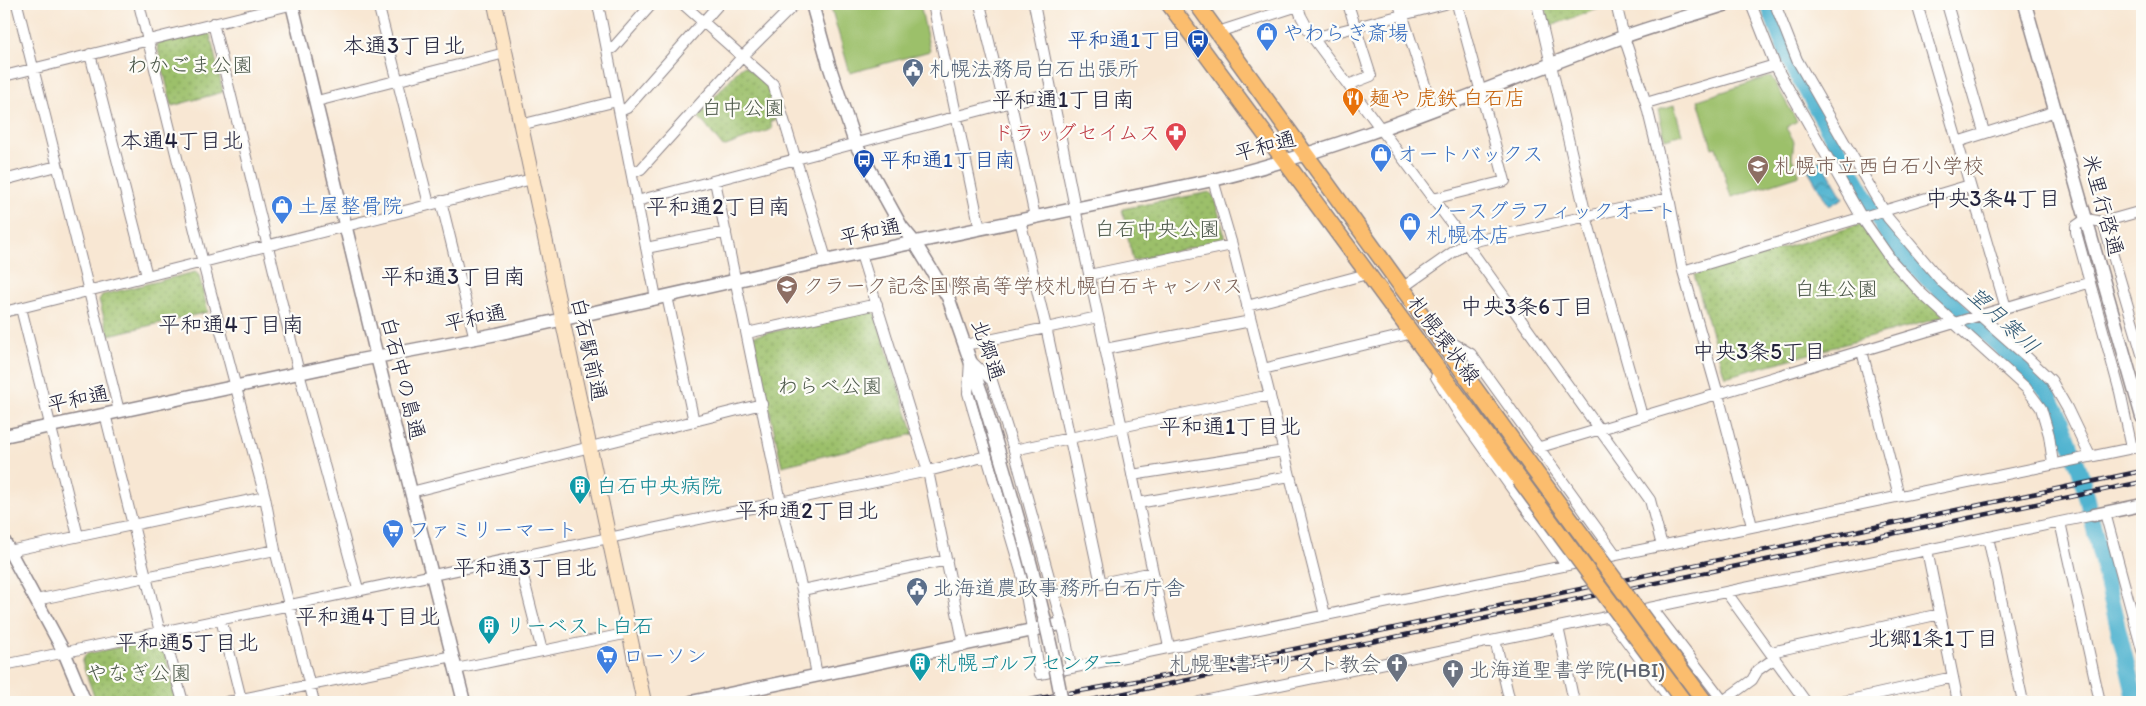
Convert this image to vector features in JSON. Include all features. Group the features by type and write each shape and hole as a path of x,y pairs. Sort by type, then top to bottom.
{"main road":[{"name":"白石駅前通","path":"495,4 644,702"},
{"name":"札幌環状線","path":"1169,4 1684,702"},
{"name":"札幌環状線","path":"1197,4 1308,155 1431,330 1705,702"}],"street":[{"path":"17,4 119,411"},
{"path":"139,4 203,263 265,497 275,550 314,702"},
{"path":"4,76 293,4"},
{"name":"白石中の島通","path":"293,4 377,357 464,702"},
{"path":"378,4 429,204"},
{"path":"598,4 646,248 694,422"},
{"path":"607,50 613,48 652,4"},
{"path":"683,4 773,84 798,160 827,262"},
{"path":"520,125 619,106 627,108 720,4"},
{"path":"632,174 641,169 742,57 795,4"},
{"name":"北郷通","path":"812,4 829,65 855,143 902,226 915,243 948,297 982,395 1034,568 1051,640 1062,702"},
{"path":"933,4 955,117 980,229"},
{"path":"980,4 1035,217"},
{"path":"1034,4 1089,275 1169,647"},
{"path":"1348,4 1371,76 1348,85"},
{"path":"1399,4 1433,110"},
{"path":"1313,38 1445,4"},
{"path":"1433,199 1505,182 1482,92 1456,4"},
{"path":"1537,4 1586,216 1642,416"},
{"path":"1616,4 1624,37 1646,103 1669,198 1683,272 1718,394 1752,526"},
{"name":"平和通","path":"4,436 299,373 475,339 562,318 1213,180 1286,162 1381,130 1624,37 1727,4"},
{"path":"1751,4 1775,65 1892,261 1921,293 1957,322 2026,388 2041,408 2056,463"},
{"path":"1775,4 1797,60 1882,212 1931,270 1976,316 2027,357 2051,380 2068,408 2085,457"},
{"path":"1917,4 2006,308"},
{"path":"1947,4 1984,132"},
{"name":"米里行啓通","path":"2025,4 2142,417"},
{"path":"1218,32 1297,5 1313,38 1466,243 1650,500 1662,546"},
{"path":"213,23 299,373 358,589"},
{"path":"316,102 505,53"},
{"path":"90,54 147,276"},
{"path":"1646,103 1775,65"},
{"path":"637,201 715,182 1007,103 1052,94"},
{"path":"1957,142 2056,111"},
{"path":"4,180 57,166"},
{"path":"4,312 532,179"},
{"path":"1213,180 1232,245 1325,615"},
{"path":"715,182 781,502 802,590 817,676"},
{"path":"1683,272 1970,185"},
{"path":"1402,288 1466,243 1669,198"},
{"path":"441,201 475,339"},
{"path":"970,360 968,393 1023,578 1040,674 2137,447 2088,283 2076,226 2086,219 2104,222 2142,211"},
{"path":"1020,220 1046,328 1101,584"},
{"path":"2104,222 2142,354"},
{"path":"646,248 726,232"},
{"path":"1089,275 1232,245"},
{"path":"862,254 928,471 964,646"},
{"path":"1247,306 1367,274"},
{"path":"1537,448 2088,283"},
{"path":"747,333 877,304"},
{"path":"21,308 78,536"},
{"path":"965,345 1098,317"},
{"path":"1105,349 1251,321"},
{"path":"1431,330 1471,354 1616,555"},
{"path":"1263,369 1412,333"},
{"path":"1423,347 1438,381 1461,417 1566,565"},
{"path":"1862,351 1899,496"},
{"path":"970,360 992,381 1014,450 1054,593 1072,668"},
{"path":"1014,450 1270,394"},
{"path":"411,492 762,404"},
{"path":"104,414 146,578 183,702"},
{"path":"1132,475 1284,451"},
{"path":"4,665 358,589 433,576 928,471 987,456"},
{"path":"1138,503 1290,476"},
{"path":"85,702 64,652 6,546 78,536 265,497"},
{"path":"1199,702 1236,698 1495,640 2142,505"},
{"path":"2100,514 2142,650"},
{"path":"2060,522 2100,702"},
{"path":"1988,537 2023,702"},
{"path":"36,600 275,550"},
{"path":"1927,550 1958,702"},
{"path":"518,557 542,651"},
{"path":"802,590 947,560"},
{"path":"1054,593 1153,572"},
{"path":"1727,593 1806,702"},
{"path":"1652,608 1723,702 1752,680 1758,670 1773,655 1940,614"},
{"path":"1608,616 1672,702"},
{"path":"222,619 241,699"},
{"path":"690,702 964,646 1061,624"},
{"path":"1558,627 1574,702"},
{"path":"456,669 629,632"},
{"path":"1495,640 1510,702"},
{"path":"227,702 453,656"},
{"path":"1842,702 1953,677"}],"green space":[{"path":"830,4 920,4 930,51 850,73"},
{"path":"1545,4 1612,4 1550,26"},
{"name":"わかごま公園","path":"205,30 210,34 223,92 172,106 157,45 159,42"},
{"name":"白中公園","path":"745,66 768,86 779,119 770,121 772,129 723,147 698,116 741,67"},
{"path":"1771,76 1797,121 1786,128 1794,141 1792,158 1800,175 1732,197 1716,147 1712,148 1698,100"},
{"path":"1674,105 1682,134 1665,139 1658,110"},
{"name":"白石中央公園","path":"1210,192 1214,197 1226,240 1133,261 1122,209"},
{"name":"白生公園","path":"1865,223 1944,317 1725,377 1694,275"},
{"path":"195,272 199,275 208,312 109,335 99,300 102,295"},
{"name":"わらべ公園","path":"872,310 875,314 914,434 782,466 753,336"},
{"name":"やなぎ公園","path":"158,639 163,644 177,702 96,702 82,662 86,654"}],"water":[{"path":"1821,160 1843,198 1829,206 1807,168"}],"waterway":[{"name":"望月寒川","path":"1768,4 1795,71 1895,249 2047,391 2061,419 2080,471 2136,702"}],"railway":[{"path":"1018,702 1170,675 2142,471"},
{"path":"1082,702 2142,482"}],"place":[{"name":"やわらぎ斎場","path":"1267,52"},
{"name":"平和通1丁目","path":"1198,59"},
{"name":"札幌法務局白石出張所","path":"913,88"},
{"name":"麺や 虎鉄 白石店","path":"1353,117"},
{"name":"ドラッグセイムス","path":"1176,152"},
{"name":"オートバックス","path":"1381,173"},
{"name":"平和通1丁目南","path":"864,179"},
{"name":"札幌市立西白石小学校","path":"1758,185"},
{"name":"土屋整骨院","path":"282,225"},
{"name":"ノースグラフィックオート 札幌本店","path":"1410,242"},
{"name":"クラーク記念国際高等学校札幌白石キャンパス","path":"787,305"},
{"name":"白石中央病院","path":"580,505"},
{"name":"ファミリーマート","path":"393,549"},
{"name":"北海道農政事務所白石庁舎","path":"917,607"},
{"name":"リーベスト白石","path":"489,645"},
{"name":"ローソン","path":"607,675"},
{"name":"札幌ゴルフセンター","path":"920,682"},
{"name":"札幌聖書キリスト教会","path":"1397,683"},
{"name":"北海道聖書学院(HBI)","path":"1453,689"}],"district":[{"name":"本通3丁目北","path":"404,45"},
{"name":"平和通1丁目南","path":"1063,99"},
{"name":"本通4丁目北","path":"182,140"},
{"name":"中央3条4丁目","path":"1993,198"},
{"name":"平和通2丁目南","path":"718,206"},
{"name":"平和通3丁目南","path":"453,276"},
{"name":"中央3条6丁目","path":"1527,306"},
{"name":"平和通4丁目南","path":"231,324"},
{"name":"中央3条5丁目","path":"1759,351"},
{"name":"平和通1丁目北","path":"1230,426"},
{"name":"平和通2丁目北","path":"807,510"},
{"name":"平和通3丁目北","path":"525,567"},
{"name":"平和通4丁目北","path":"368,616"},
{"name":"北郷1条1丁目","path":"1933,638"},
{"name":"平和通5丁目北","path":"187,642"}]}
